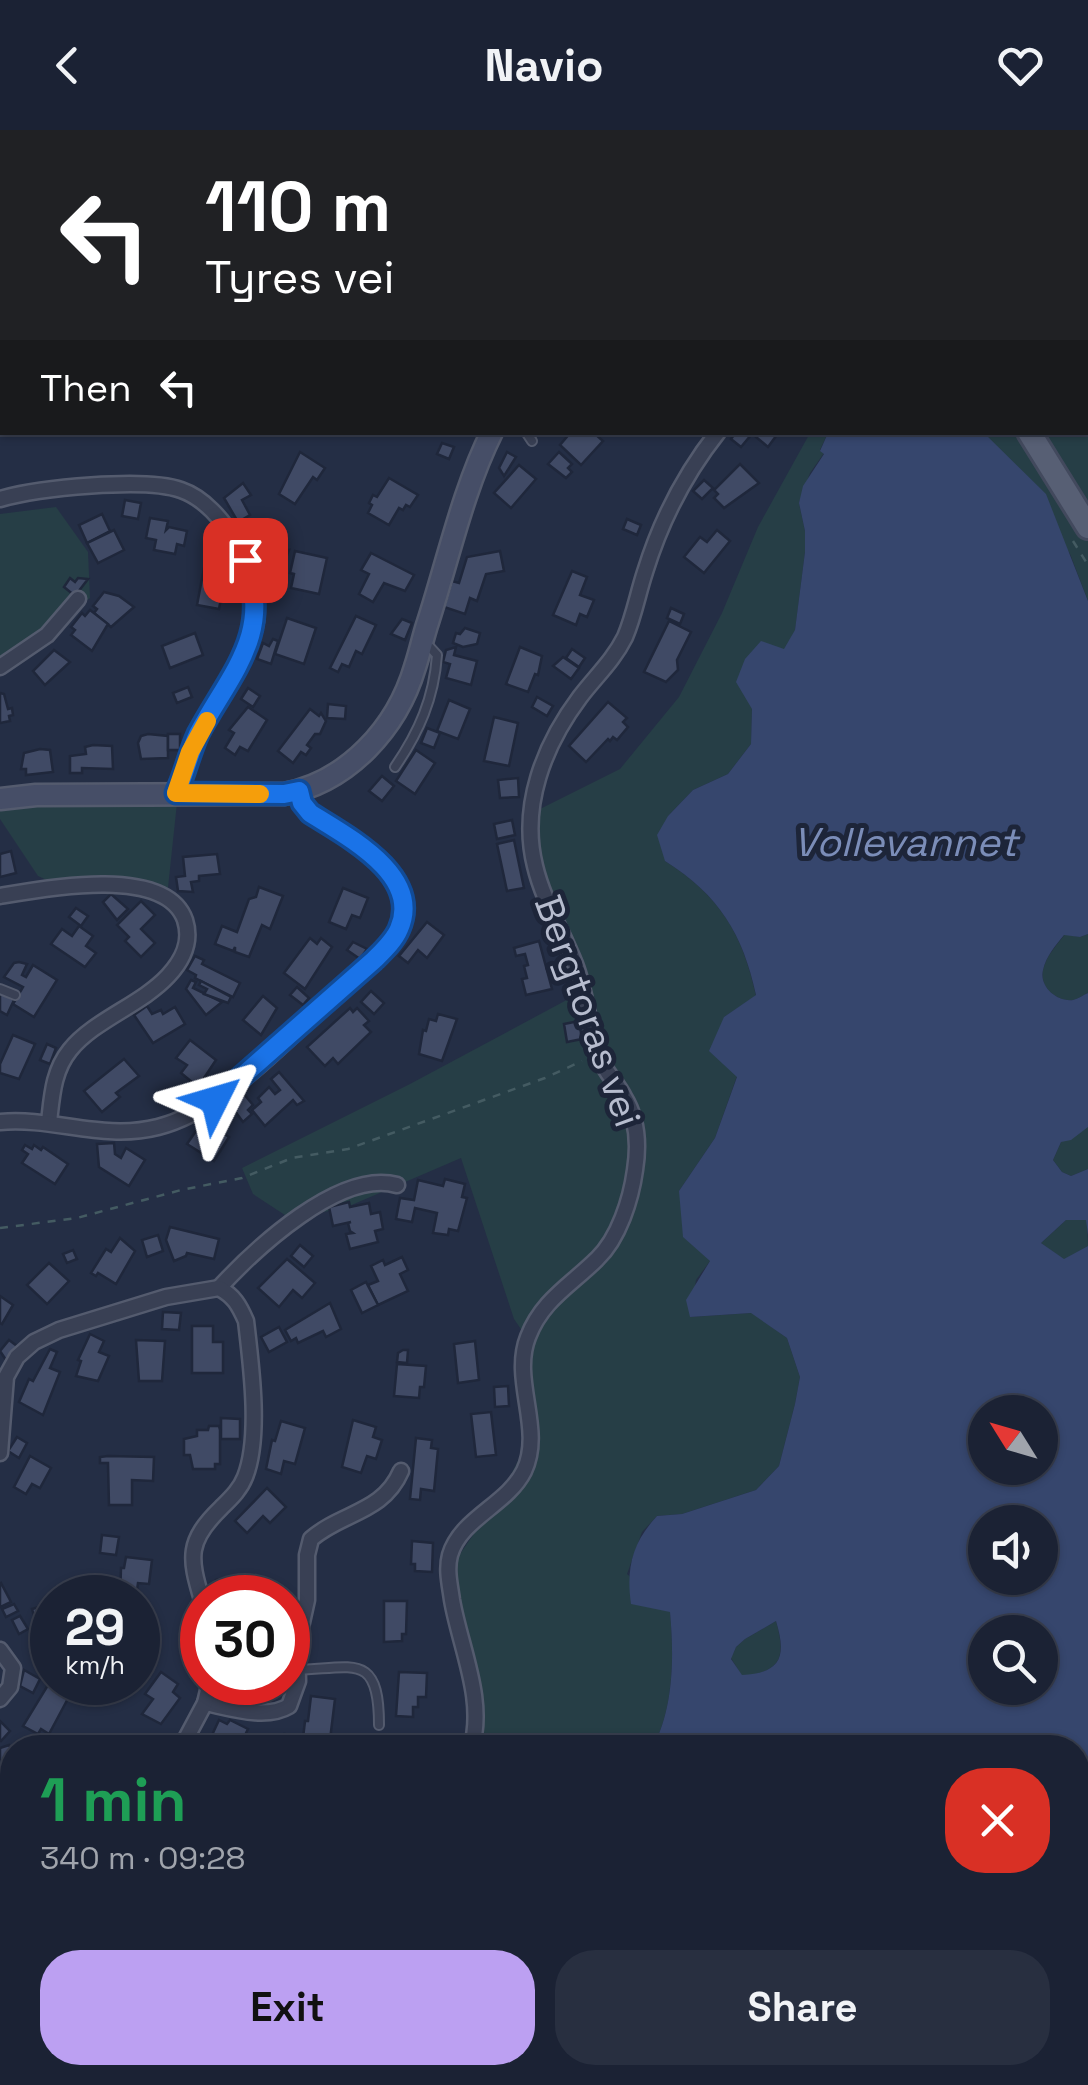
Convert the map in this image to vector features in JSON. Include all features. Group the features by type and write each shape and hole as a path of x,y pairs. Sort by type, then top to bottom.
{"main road":[{"path":"1035,438 1088,527"}],"street":[{"path":"0,799 36,795 284,794 335,776 382,732 407,686 466,499 491,435"},
{"name":"Bergtoras vei","path":"473,1735 476,1708 450,1586 451,1553 458,1538 507,1493 526,1466 530,1442 523,1374 526,1340 548,1301 596,1261 610,1244 636,1169 634,1121 624,1096 598,1056 575,965 535,868 529,821 532,800 544,758 560,725 610,664 624,638 671,502 716,435"},
{"path":"0,499 101,486 176,488 206,506 237,545 254,587 254,631 190,752 176,793"},
{"path":"0,667 48,635 78,599"},
{"path":"0,1122 49,1122 120,1134 190,1116 272,1052 394,939 404,909 397,883 366,849 310,813 299,791"},
{"path":"0,896 101,885 143,888 175,902 187,929 186,949 168,977 71,1048 58,1068 49,1122"},
{"path":"0,1453 6,1378 18,1357 34,1342 59,1330 166,1297 219,1288 275,1236 319,1205 360,1184 397,1184"},
{"path":"196,1575 194,1544 202,1526 244,1480 252,1445 246,1320 234,1298 219,1288"},
{"path":"307,1575 312,1539 378,1503 401,1471"},
{"path":"0,1650 13,1668 10,1686 0,1699"},
{"path":"188,1735 204,1705"},
{"path":"212,1705 262,1712 284,1710 288,1705"}],"lane":[{"path":"394,767 430,703 437,655 421,642"},
{"path":"0,989 16,995"},
{"path":"310,1668 350,1666 368,1675 379,1694 380,1725"}],"path":[{"path":"0,1228 76,1218 242,1178 292,1158 348,1149 598,1056"}],"shaded area":[{"path":"809,435 827,435 820,450 824,453 810,473 799,503 805,552 795,631 752,709 751,744 728,774 693,790 668,816 665,861 700,888 726,918 744,954 756,996 724,1017 737,1076 715,1138 679,1191 710,1261 696,1280 690,1317 752,1313 787,1338 800,1377 795,1404 779,1466 756,1490 682,1514 657,1516 642,1532 627,1574 670,1611 669,1698 659,1735 474,1735 451,1567 500,1496 533,1431 527,1338 514,1319 461,1158 347,1207 291,1219 253,1194 242,1168 576,995 582,963 541,880 536,811 620,769 679,697 722,613 758,527"},
{"path":"985,435 1088,435 1088,601 1070,554"},
{"path":"56,507 88,552 90,598 0,667 0,514"},
{"path":"179,784 167,897 67,889 38,876 0,819 0,800"},
{"path":"1065,934 1088,934 1088,993 1073,1000 1055,996 1042,976 1047,960"},
{"path":"1088,1126 1088,1169 1071,1176 1062,1172 1053,1160 1061,1142"},
{"path":"1066,1220 1087,1220 1088,1246 1064,1260 1041,1243"},
{"path":"776,1621 781,1644 778,1660 766,1671 742,1676 731,1658 736,1647"}],"water":[{"name":"Vollevannet","path":"827,435 986,435 1046,494 1088,601 1088,934 1064,935 1049,955 1042,976 1055,996 1073,1000 1088,993 1088,1127 1071,1140 1061,1142 1053,1160 1071,1176 1088,1169 1088,1235 1086,1220 1066,1220 1041,1243 1064,1259 1088,1246 1088,1735 659,1735 671,1681 670,1612 631,1604 629,1579 633,1557 657,1516 682,1514 756,1490 779,1466 800,1377 787,1338 751,1313 690,1317 686,1300 710,1261 683,1237 679,1191 715,1138 737,1077 709,1051 724,1017 756,995 744,953 726,918 700,888 665,861 657,835 668,816 693,790 728,774 751,744 752,709 736,682 745,659 761,641 784,649 795,630 805,552 799,503 803,486 824,454 820,451","holes":["776,1621 781,1644 778,1661 765,1671 742,1675 731,1659 745,1639"]}],"building":[{"path":"568,435 596,435 603,441 581,465 560,445"},
{"path":"734,435 751,435 741,447 731,439"},
{"path":"754,435 777,435 768,447"},
{"path":"442,443 454,447 449,459 437,454"},
{"path":"300,452 325,468 317,480 313,477 295,504 279,494"},
{"path":"507,452 516,457 504,476 499,468"},
{"path":"559,452 572,464 568,468 572,472 566,478 548,464"},
{"path":"740,464 759,483 724,508 714,498 718,494 714,490"},
{"path":"519,465 536,479 511,508 494,493"},
{"path":"389,478 418,495 410,507 399,508 389,525 368,513 373,495 377,497"},
{"path":"704,480 713,488 702,499 693,491"},
{"path":"243,483 251,495 242,500 250,515 238,522 224,498"},
{"path":"125,500 141,503 138,519 122,516"},
{"path":"102,514 110,531 87,543 79,525"},
{"path":"150,518 168,521 166,530 169,527 187,531 184,546 177,544 175,554 154,550 156,540 146,538"},
{"path":"627,519 641,525 637,535 623,529"},
{"path":"114,530 124,550 98,563 87,543"},
{"path":"717,530 730,541 704,573 684,557 700,537 707,542"},
{"path":"289,550 287,555 280,555 280,566 262,567 262,552"},
{"path":"295,551 327,558 319,594 291,588"},
{"path":"500,551 504,571 486,574 477,601 470,598 465,614 444,607 452,581 459,583 467,557"},
{"path":"371,553 414,575 405,591 384,583 373,602 359,594 369,574 361,570"},
{"path":"205,563 227,567 219,609 197,605"},
{"path":"572,571 587,577 580,595 594,600 587,617 580,614 576,625 553,615"},
{"path":"70,578 75,582 78,578 88,579 75,596 64,587"},
{"path":"104,592 119,596 134,607 111,627 94,613 97,609 93,606"},
{"path":"671,608 684,614 680,624 667,618"},
{"path":"90,610 108,624 92,651 71,635 75,630 71,627 82,613 85,616"},
{"path":"356,616 376,625 362,654 356,651 349,667 342,664 338,672 330,668"},
{"path":"287,618 316,628 304,664 275,654"},
{"path":"402,619 412,623 405,640 391,634"},
{"path":"669,621 691,632 677,660 678,670 666,682 644,672"},
{"path":"465,628 480,633 477,644 463,647 453,643 456,633"},
{"path":"195,633 203,655 170,668 162,646"},
{"path":"273,639 278,641 271,664 257,659 263,643 269,646"},
{"path":"456,647 454,655 477,661 471,685 446,678 450,664 443,662 446,650"},
{"path":"520,647 542,656 538,675 535,674 528,692 506,684"},
{"path":"572,649 585,658 579,667 566,658"},
{"path":"54,650 70,662 45,685 33,671"},
{"path":"563,657 579,668 571,679 553,666"},
{"path":"188,687 192,697 177,703 173,693"},
{"path":"248,688 260,696 253,707 241,699"},
{"path":"0,693 13,715 9,716 10,721 0,723"},
{"path":"537,697 553,706 547,716 532,707"},
{"path":"449,700 470,709 458,739 437,731"},
{"path":"608,702 627,718 623,722 628,727 617,740 608,739 586,762 569,746"},
{"path":"328,704 346,706 345,719 327,718"},
{"path":"248,707 267,720 248,751 240,747 235,755 225,748 234,733 229,730"},
{"path":"310,709 319,716 321,713 326,721 320,734 315,734 307,745 311,748 306,755 301,752 293,763 278,751"},
{"path":"494,717 518,723 509,766 484,761"},
{"path":"427,728 440,733 434,748 421,743"},
{"path":"168,734 180,734 180,750 168,750"},
{"path":"141,736 168,736 168,758 141,759 138,743"},
{"path":"112,746 113,769 82,768 82,773 70,773 70,756 86,754 85,747"},
{"path":"50,750 53,772 26,775 26,769 21,769 24,753"},
{"path":"416,750 435,763 415,794 396,781"},
{"path":"382,776 394,786 382,801 369,791"},
{"path":"518,778 519,797 500,798 498,780"},
{"path":"512,820 515,835 497,839 494,824"},
{"path":"514,840 524,888 507,891 497,844"},
{"path":"11,851 16,873 0,877 0,854"},
{"path":"217,854 220,874 199,876 199,881 191,882 193,892 178,891 176,877 185,876 183,857"},
{"path":"259,887 283,896 270,929 262,925 249,957 235,952 235,947 233,951 215,944 222,926 237,932 249,899 256,897"},
{"path":"343,888 368,898 360,918 352,915 346,929 329,922"},
{"path":"111,894 128,909 117,920 103,902"},
{"path":"141,901 155,915 141,929 155,943 141,957 125,941 129,937 117,925"},
{"path":"76,908 88,916 81,926 69,917"},
{"path":"427,922 444,935 427,958 418,950 408,963 399,956"},
{"path":"79,926 93,936 86,946 96,953 85,967 51,944 62,929 72,936"},
{"path":"310,938 317,944 321,938 332,947 305,989 284,973"},
{"path":"539,941 552,989 526,995 522,979 527,978 524,966 528,965 525,954 516,956 514,948"},
{"path":"353,942 367,949 360,959 347,950"},
{"path":"195,956 204,960 202,964 240,983 233,997 187,970"},
{"path":"19,962 27,964 22,975 26,977 33,965 57,980 34,1017 13,1004 23,987 4,977"},
{"path":"191,980 196,982 193,988 222,1002 206,1015 186,989"},
{"path":"201,981 231,997 228,1003 204,994 207,989 199,985"},
{"path":"297,987 309,998 303,1005 290,995"},
{"path":"0,991 14,1000 7,1015 0,1011"},
{"path":"371,991 384,1003 374,1014 361,1002"},
{"path":"263,996 277,1008 261,1035 243,1020"},
{"path":"147,1006 152,1014 161,1010 163,1014 175,1007 185,1024 153,1043 134,1015"},
{"path":"350,1008 353,1012 357,1008 369,1021 364,1025 371,1032 338,1064 333,1058 325,1066 307,1047"},
{"path":"438,1014 457,1019 442,1061 419,1054 423,1030 426,1031 429,1019 436,1021"},
{"path":"579,1021 582,1039 567,1042 564,1024"},
{"path":"13,1035 35,1044 19,1079 0,1073"},
{"path":"190,1040 216,1060 198,1087 181,1073 187,1065 176,1058"},
{"path":"47,1044 56,1048 50,1064 40,1060"},
{"path":"124,1059 139,1076 116,1093 120,1097 102,1112 84,1091"},
{"path":"279,1072 304,1101 297,1105 293,1100 265,1126 252,1110 269,1087 275,1094 280,1090 271,1079"},
{"path":"245,1087 243,1093 253,1105 248,1110 252,1114 243,1122 229,1103"},
{"path":"208,1123 229,1137 214,1161 187,1144"},
{"path":"114,1143 115,1154 121,1158 126,1148 145,1160 129,1186 99,1167 97,1144"},
{"path":"25,1145 41,1150 43,1147 68,1164 55,1184 22,1163 28,1154 22,1150"},
{"path":"445,1179 465,1184 462,1197 467,1198 458,1231 449,1229 448,1235 433,1233 437,1213 415,1208 412,1222 396,1219 400,1198 414,1200 418,1180 443,1186"},
{"path":"349,1202 350,1207 369,1203 371,1214 380,1212 383,1229 375,1231 378,1242 350,1249 346,1234 353,1233 348,1223 351,1222 333,1226 329,1207"},
{"path":"170,1227 219,1239 214,1259 187,1253 174,1261 166,1240"},
{"path":"158,1235 163,1251 147,1257 142,1240"},
{"path":"120,1238 135,1251 116,1284 91,1273 106,1249 111,1252"},
{"path":"300,1245 313,1256 304,1267 291,1256"},
{"path":"73,1250 77,1259 67,1263 63,1254"},
{"path":"402,1257 408,1270 400,1274 408,1291 378,1305 368,1285 378,1281 371,1266"},
{"path":"287,1259 315,1283 302,1298 293,1290 279,1307 258,1288"},
{"path":"49,1263 69,1281 47,1304 27,1285"},
{"path":"366,1282 378,1305 362,1313 351,1290"},
{"path":"0,1296 13,1305 2,1324 0,1323"},
{"path":"330,1303 341,1329 326,1337 323,1331 298,1343 296,1338 291,1341 285,1330"},
{"path":"163,1312 181,1313 179,1330 162,1329"},
{"path":"192,1326 213,1326 213,1342 223,1342 223,1373 192,1373"},
{"path":"279,1327 287,1342 269,1352 261,1337"},
{"path":"90,1334 104,1341 99,1352 109,1356 98,1381 76,1376 81,1361 78,1360"},
{"path":"9,1340 17,1346 6,1360 0,1351"},
{"path":"136,1340 165,1341 162,1381 139,1381"},
{"path":"475,1341 479,1380 458,1383 454,1344"},
{"path":"50,1349 57,1352 50,1368 60,1372 43,1415 19,1402"},
{"path":"408,1350 407,1363 397,1362 398,1353"},
{"path":"397,1364 426,1366 419,1398 394,1396"},
{"path":"508,1386 509,1406 495,1407 494,1387"},
{"path":"491,1412 496,1455 476,1457 471,1414"},
{"path":"221,1418 240,1419 240,1439 221,1439"},
{"path":"353,1420 376,1427 373,1437 382,1440 376,1459 367,1456 361,1473 342,1467"},
{"path":"281,1421 305,1428 295,1464 284,1461 281,1474 266,1469"},
{"path":"209,1426 219,1426 220,1464 215,1464 215,1469 193,1469 190,1455 184,1455 184,1439 197,1436 197,1430 208,1430"},
{"path":"17,1437 27,1443 19,1458 8,1451"},
{"path":"416,1438 432,1440 431,1448 438,1449 434,1491 421,1489 420,1500 410,1499"},
{"path":"30,1456 51,1468 40,1488 32,1484 26,1494 14,1487"},
{"path":"100,1457 154,1457 153,1481 132,1480 132,1505 109,1505 108,1463 100,1463"},
{"path":"267,1488 286,1507 270,1523 263,1516 247,1533 235,1521"},
{"path":"102,1535 119,1537 116,1555 100,1553"},
{"path":"412,1541 433,1543 432,1572 415,1571 415,1564 411,1564"},
{"path":"126,1557 152,1560 150,1575 121,1575"},
{"path":"0,1584 11,1602 0,1607"},
{"path":"384,1601 407,1601 406,1634 402,1634 402,1641 384,1642"},
{"path":"14,1604 18,1611 6,1617 2,1609"},
{"path":"20,1616 28,1629 19,1634 12,1620"},
{"path":"24,1670 30,1673 30,1691 20,1686"},
{"path":"399,1672 427,1673 426,1697 418,1697 413,1717 396,1716"},
{"path":"160,1673 178,1684 173,1692 180,1698 161,1724 142,1714 149,1705 160,1705"},
{"path":"311,1696 335,1699 331,1735 303,1735"},
{"path":"36,1705 65,1705 49,1734 41,1729 38,1734 23,1726"},
{"path":"219,1720 227,1724 230,1720 248,1729 245,1735 212,1735"},
{"path":"0,1721 10,1731 0,1735"}],"slow traffic":[{"path":"207,721 190,752 176,793 260,794"}],"route":[{"path":"215,1100 374,960 394,939 404,909 397,883 376,858 310,813 299,791 176,793 190,752 254,631 254,587 245,560"}]}
